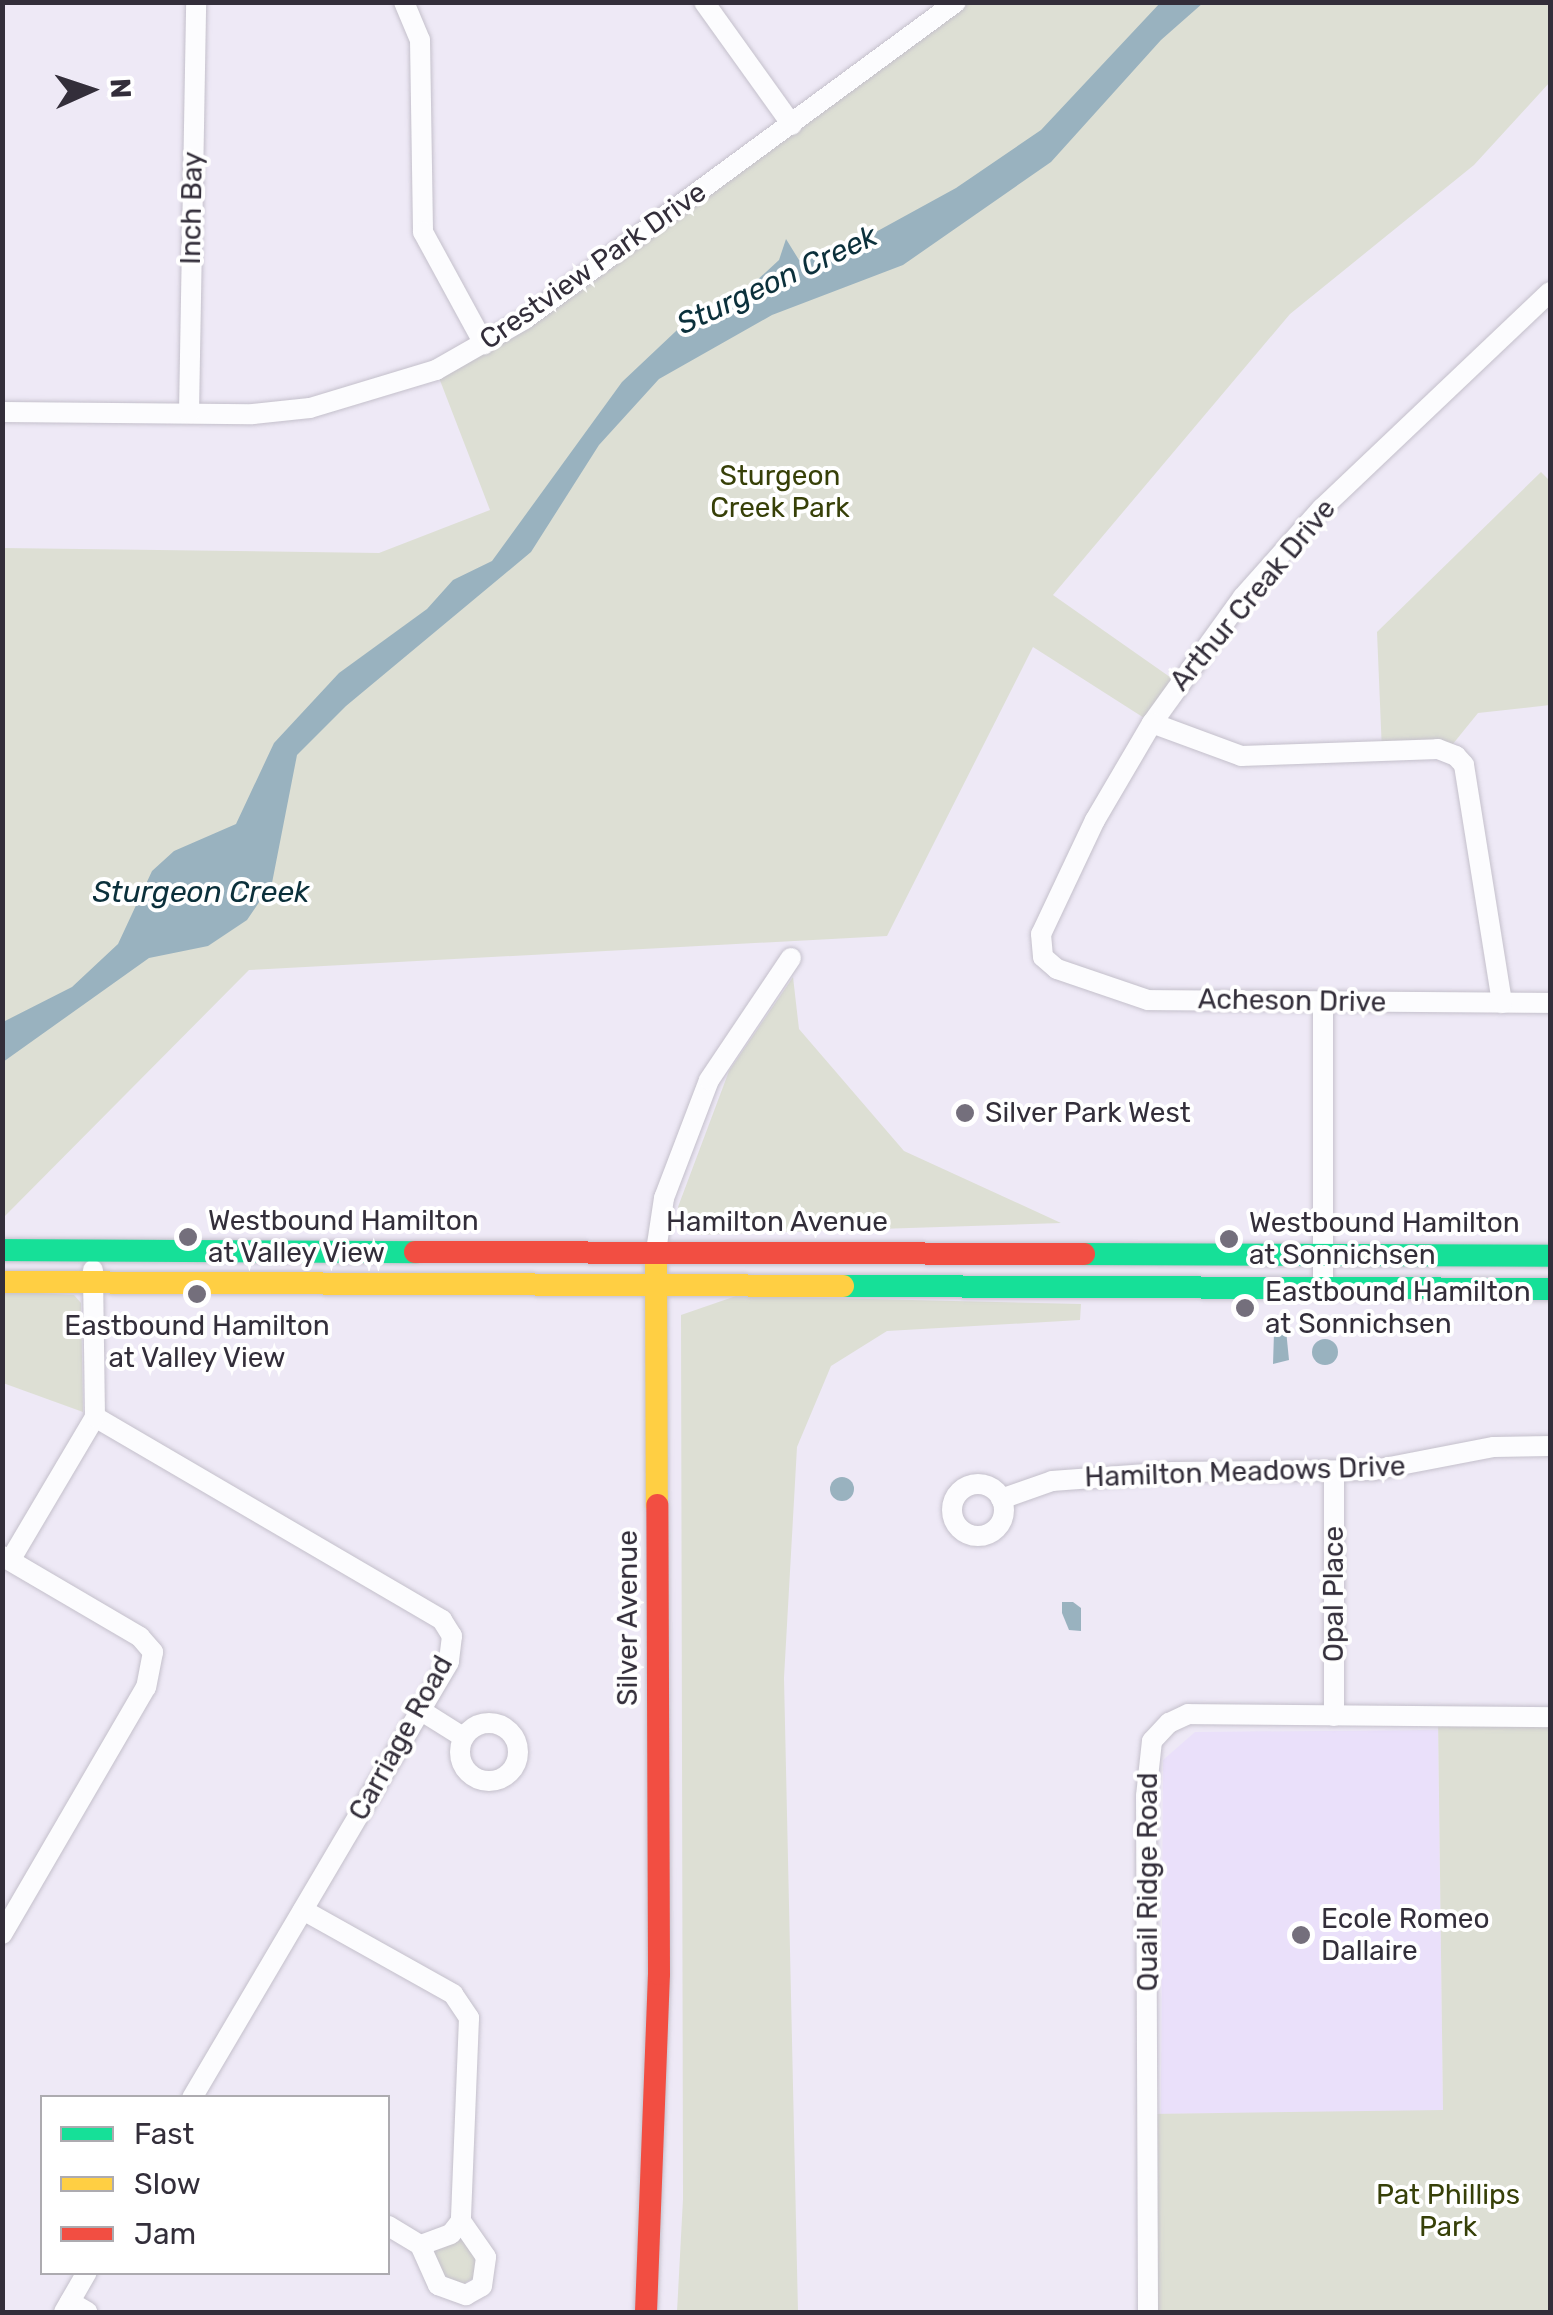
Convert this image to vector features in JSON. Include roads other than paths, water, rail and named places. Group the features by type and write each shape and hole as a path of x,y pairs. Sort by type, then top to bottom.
{"street":[{"name":"Inch Bay","path":"189,412 196,2"},
{"path":"404,2 420,40 422,232 484,344"},
{"path":"704,2 792,124"},
{"name":"Crestview Park Drive","path":"2,412 310,408 436,370 484,344 956,2"},
{"name":"Arthur Creak Drive","path":"1043,957 1047,918 1152,723 1232,611 1322,508 1550,292"},
{"path":"1152,723 1241,756 1438,748 1456,756 1464,765 1502,1003"},
{"name":"Acheson Drive","path":"1043,957 1073,978 1148,1000 1550,1003"},
{"name":"Silver Avenue","path":"646,2312 659,1974 656,1252 664,1198 709,1080 791,958"},
{"path":"1323,1002 1323,1288"},
{"name":"Hamilton Avenue","path":"2,1250 1550,1256"},
{"path":"2,1934 153,1668 153,1652 140,1637 7,1558 95,1417 93,1253"},
{"path":"2,1282 1550,1289"},
{"name":"Carriage Road","path":"95,1417 442,1620 453,1646 420,1710 194,2095"},
{"name":"Hamilton Meadows Drive","path":"1001,1499 1052,1481 1173,1472 1334,1471 1413,1466 1494,1447 1550,1446"},
{"name":"Opal Place","path":"1334,1471 1334,1716"},
{"path":"420,1710 463,1736"},
{"name":"Quail Ridge Road","path":"1148,2312 1148,1752 1160,1730 1188,1714 1550,1717"},
{"path":"303,1910 464,2006 469,2058 461,2221 451,2234 420,2245"},
{"path":"390,2227 420,2245 438,2286 466,2295 482,2286 486,2256 461,2221"},
{"path":"74,2309 87,2275"}],"water":[{"name":"Sturgeon Creek","path":"1160,3 1203,3 1161,40 1051,162 903,265 772,315 659,379 599,445 531,552 346,706 297,755 272,883 247,920 208,946 149,958 3,1062 3,1022 72,987 118,944 152,871 174,851 236,824 274,743 339,673 427,609 453,580 492,561 622,382 693,315 754,283 779,260 786,239 799,260 863,239 956,188 1041,130"},
{"path":"1286,1330 1289,1360 1273,1364 1274,1333"},
{"path":"1325,1339 1334,1343 1338,1352 1334,1361 1325,1365 1316,1361 1312,1352 1316,1343"},
{"path":"837,1477 847,1477 854,1489 847,1501 837,1501 830,1494 830,1484"},
{"path":"1062,1602 1073,1602 1081,1608 1081,1631 1069,1630 1062,1613"}],"place":[{"name":"Silver Park West","path":"965,1113"},
{"name":"Westbound Hamilton at Valley View","path":"188,1237"},
{"name":"Westbound Hamilton at Sonnichsen","path":"1229,1239"},
{"name":"Eastbound Hamilton at Valley View","path":"197,1294"},
{"name":"Eastbound Hamilton at Sonnichsen","path":"1245,1308"},
{"name":"Ecole Romeo Dallaire","path":"1301,1935"}],"park label":[{"name":"Sturgeon Creek Park","path":"780,492"},
{"name":"Pat Phillips Park","path":"1448,2211"}]}
